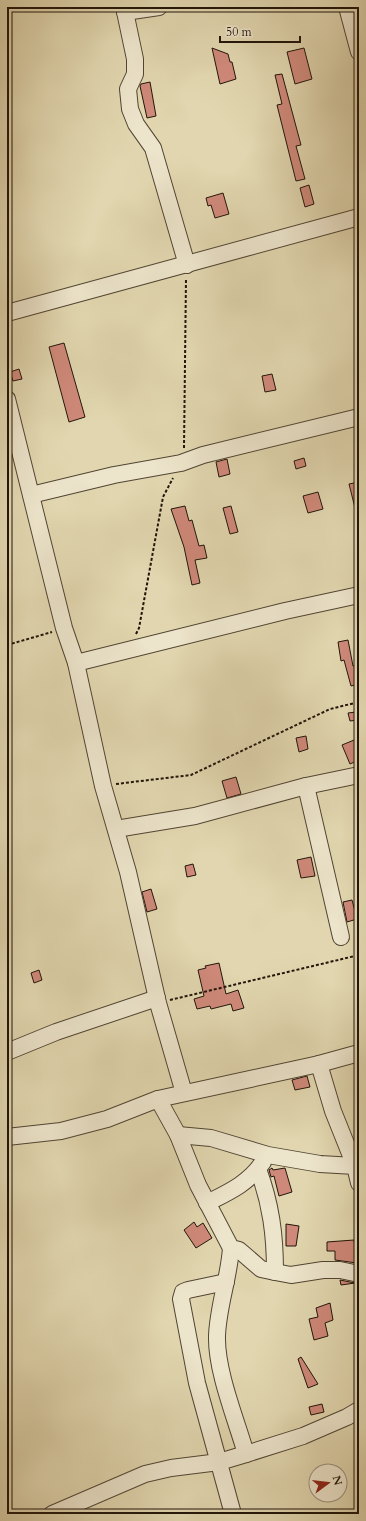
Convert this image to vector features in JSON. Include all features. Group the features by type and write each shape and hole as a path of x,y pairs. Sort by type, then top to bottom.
{"street":[{"path":"159,7 124,9 135,59 135,74 128,89 130,109 136,124 153,148 187,265"},
{"path":"347,7 359,52"},
{"path":"7,313 359,217"},
{"path":"7,399 64,628 76,663 103,786 128,872 158,1001 184,1093"},
{"path":"31,495 114,475 181,463 203,455 359,417"},
{"path":"76,663 285,611 359,595"},
{"path":"116,829 195,816 306,786 359,775"},
{"path":"306,786 342,937"},
{"path":"7,1052 56,1032 158,1001"},
{"path":"7,1137 69,1129 107,1119 158,1099 319,1064 359,1053"},
{"path":"319,1064 332,1111 357,1165 359,1183"},
{"path":"158,1099 178,1135 198,1185 231,1248 230,1269 226,1282 217,1336 220,1365 246,1454"},
{"path":"178,1135 211,1138 268,1155 320,1164 357,1165"},
{"path":"207,1203 241,1186 258,1169 268,1155"},
{"path":"258,1169 264,1186 274,1233 275,1272"},
{"path":"231,1248 239,1250 262,1269 275,1272 291,1275 323,1270 340,1270 359,1274"},
{"path":"226,1282 188,1290 183,1292 181,1299 197,1383 233,1514"},
{"path":"52,1514 145,1474 171,1468 219,1462 246,1454 302,1436 347,1418 359,1410"}],"path":[{"path":"7,646 64,628"},
{"path":"103,786 191,775 330,709 359,702"},
{"path":"158,1001 359,955"}],"building":[{"path":"212,48 228,54 230,62 232,62 236,79 220,84"},
{"path":"304,48 312,79 295,84 287,52"},
{"path":"282,74 301,145 296,146 305,179 296,181 277,105 282,104 275,75"},
{"path":"150,82 156,116 147,118 140,86 141,84"},
{"path":"309,185 314,204 305,207 300,188"},
{"path":"223,193 229,214 215,218 211,205 208,206 206,198"},
{"path":"64,343 85,417 69,422 49,347"},
{"path":"19,369 22,379 13,381 10,372"},
{"path":"272,374 276,390 265,392 262,376"},
{"path":"304,458 306,466 296,469 294,461"},
{"path":"227,459 230,474 219,477 216,462"},
{"path":"359,482 359,512 356,512 349,484"},
{"path":"318,492 323,509 308,513 303,496"},
{"path":"185,506 189,521 192,520 199,546 204,545 207,558 195,560 200,583 192,585 184,547 171,509"},
{"path":"231,506 238,532 230,534 223,508"},
{"path":"348,640 353,666 359,664 359,684 351,686 344,660 341,661 338,642"},
{"path":"356,712 358,720 350,721 348,713"},
{"path":"306,736 308,749 299,752 296,738"},
{"path":"359,738 359,760 350,764 342,745"},
{"path":"236,777 241,794 227,798 222,781"},
{"path":"311,857 315,876 301,878 297,860"},
{"path":"193,864 196,875 187,877 185,866"},
{"path":"151,889 157,909 147,912 142,892"},
{"path":"352,900 357,919 347,922 343,902"},
{"path":"219,963 226,994 238,990 244,1008 233,1011 231,1004 211,1009 210,1006 197,1009 194,999 204,996 198,970 206,968 205,966"},
{"path":"39,970 42,980 34,983 31,973"},
{"path":"307,1076 310,1087 295,1090 292,1080"},
{"path":"272,1168 273,1170 285,1168 292,1192 279,1196 274,1176 271,1177 269,1170"},
{"path":"194,1222 197,1227 203,1223 212,1238 196,1248 184,1230"},
{"path":"286,1224 299,1226 296,1246 286,1246"},
{"path":"354,1240 357,1263 335,1260 335,1251 327,1251 327,1242"},
{"path":"340,1280 355,1283 341,1285"},
{"path":"330,1303 333,1320 325,1323 328,1336 314,1340 309,1319 318,1317 316,1308"},
{"path":"301,1357 318,1384 308,1388 298,1359"},
{"path":"322,1404 324,1412 311,1415 309,1407"}]}
